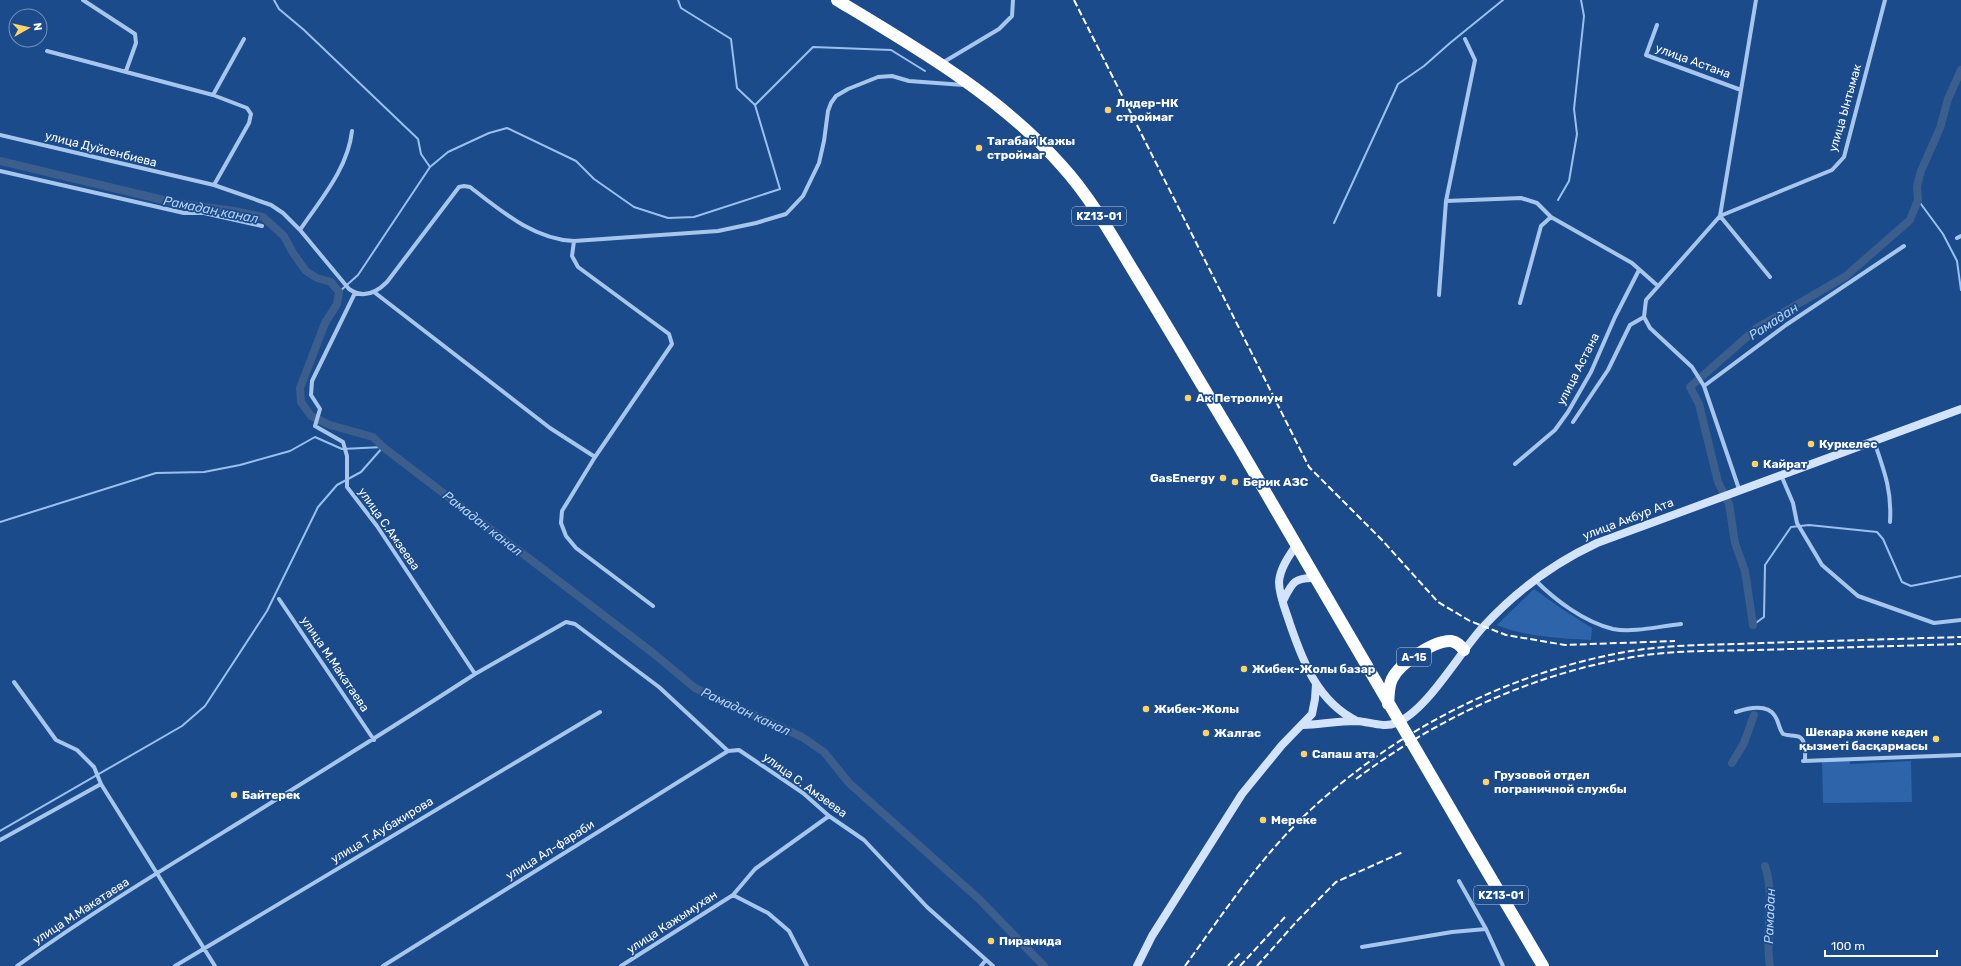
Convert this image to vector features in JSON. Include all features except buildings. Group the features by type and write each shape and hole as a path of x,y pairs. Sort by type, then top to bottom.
{"highway":[{"name":"KZ13-01","path":"837,0 941,64 990,100 1037,140 1063,167 1087,197 1162,317 1297,544 1388,705 1542,966"},
{"name":"A-15","path":"1388,705 1390,687 1395,673 1404,664 1434,645 1450,641 1458,643 1464,650"}],"main road":[{"name":"улица Акбур Ата","path":"1357,722 1379,725 1396,723 1409,715 1420,706 1484,626 1535,580 1574,554 1597,543 1739,489 1961,409"},
{"path":"1297,544 1284,564 1280,574 1280,590 1297,645 1316,684 1330,702 1346,716 1357,722"},
{"path":"1283,601 1294,582 1302,578 1316,578"},
{"path":"1137,966 1152,936 1242,794 1282,745 1312,714 1316,684"},
{"path":"1303,725 1357,722"}],"street":[{"path":"83,0 135,34 136,43 126,71"},
{"path":"941,64 999,29 1012,16 1013,0"},
{"name":"улица Астана","path":"1720,216 1756,0"},
{"name":"улица Ынтымак","path":"1720,216 1832,170 1844,157 1885,0"},
{"name":"улица Астана","path":"1657,25 1646,55 1741,90"},
{"path":"1439,295 1446,201 1475,60 1465,39"},
{"path":"213,95 244,40"},
{"path":"47,51 213,95 247,108 251,114 249,123 214,185"},
{"path":"355,293 368,294 374,292 379,290 387,282 459,187 470,187 525,226 554,239 574,241 718,231 756,223 786,214 803,196 819,163 828,111 831,103 836,96 848,89 878,77 892,76 927,83 969,85"},
{"path":"300,230 333,182 350,148 352,130"},
{"name":"улица Дуйсенбиева","path":"0,135 214,185 271,205 283,213 300,230 349,289 355,293"},
{"path":"0,171 184,213 204,213 262,226"},
{"path":"1446,201 1521,198 1537,203 1551,217 1632,263 1658,286"},
{"path":"1739,489 1704,386 1692,367 1650,328 1644,317 1646,300 1720,216 1770,277"},
{"path":"1520,302 1540,226 1551,217"},
{"path":"574,241 572,256 578,267 669,334 672,344 595,457 562,510 561,523 566,536 576,548 652,606"},
{"path":"1704,386 1786,325 1904,246"},
{"name":"улица Астана","path":"1515,464 1555,430 1568,412 1591,372 1615,318 1639,270"},
{"path":"374,292 550,428 595,457"},
{"name":"улица С.Амзеева","path":"355,293 312,381 311,395 320,409 315,426 343,442 347,456 347,487 377,526 476,674"},
{"name":"улица Астана","path":"1573,422 1608,370 1630,325 1644,317"},
{"path":"1874,441 1888,479 1891,504 1890,522"},
{"path":"1781,474 1793,503 1797,523 1822,565 1852,592 1858,596 1934,623 1961,620"},
{"path":"1535,580 1549,594 1588,620 1614,629 1636,629 1681,624"},
{"name":"улица М.Макатаева","path":"279,599 374,740"},
{"path":"476,674 566,622 575,624 659,687 728,751"},
{"name":"улица М.Макатаева","path":"16,966 50,942 157,873 374,740 476,674"},
{"path":"14,682 56,740 76,750 94,767 100,784 215,966"},
{"path":"1736,712 1757,708 1771,711 1775,715 1783,734 1802,738 1804,742 1804,761 1961,755"},
{"name":"улица Т.Аубакирова","path":"175,966 600,712"},
{"name":"улица С. Амзеева","path":"728,751 739,750 803,793 829,816 864,840 927,907 993,966"},
{"name":"улица Ал-фараби","path":"383,966 728,751"},
{"path":"0,840 100,784"},
{"name":"улица Кажымухан","path":"621,966 733,895 755,869 829,816"},
{"path":"1459,880 1486,929 1502,966"},
{"name":"улица Кажымухан","path":"733,895 768,913 789,931 807,966"},
{"path":"1362,946 1452,932 1486,929"},
{"path":"981,966 986,960"}],"shaded area":[{"path":"1534,589 1592,628 1591,640 1555,638 1519,632 1497,625"},
{"path":"1822,761 1850,761 1850,764 1911,761 1912,802 1823,803"}],"waterway":[{"path":"274,0 279,9 304,30 418,139 421,154 430,167"},
{"path":"339,292 358,275 430,167 448,152 489,133 507,128 576,161 594,179 634,207 668,218 694,217 780,189 755,105 737,88 731,39 681,8 678,0"},
{"path":"1334,223 1398,84 1424,66 1503,0"},
{"path":"1558,200 1569,181 1577,134 1574,109 1584,16 1581,0"},
{"path":"755,105 813,47 891,50 925,71"},
{"name":"Рамадан","path":"1753,625 1745,571 1735,543 1729,504 1718,482 1699,404 1690,387 1757,328 1846,276 1910,220 1918,200 1917,186 1921,171 1940,128 1948,99 1961,70"},
{"name":"Рамадан канал","path":"0,161 176,203 234,211 263,217 284,236 293,253 306,271 317,278 331,282 339,292 337,304 325,323 300,388 301,402 311,416 330,425 373,437 383,447 653,653 695,688 802,737 824,752 849,783 979,899 1044,966"},
{"path":"1918,200 1943,234 1957,261 1961,290"},
{"path":"0,522 156,473 204,472 240,465 290,451 315,437 342,449 383,447"},
{"path":"0,831 182,726 205,706 267,611 318,507 337,485 361,472 383,447"},
{"path":"1753,625 1764,617 1765,565 1791,527 1809,525 1877,532 1883,539 1902,582 1911,586 1961,576"},
{"name":"Рамадан","path":"1732,763 1744,743 1754,715"},
{"name":"Рамадан","path":"1765,866 1770,890 1768,941 1770,966"}],"railway":[{"path":"1074,0 1309,467 1382,540 1438,602 1470,621 1506,635 1565,645 1675,641"},
{"path":"1185,966 1240,889 1270,853 1302,818 1336,787 1373,759 1411,734 1451,711 1493,692 1536,675 1580,662 1642,649 1694,645 1961,637"},
{"path":"1356,779 1418,737 1484,703 1519,688 1590,666 1643,655 1676,652 1961,644"},
{"path":"1257,966 1297,921 1336,882 1403,852"},
{"path":"1240,966 1285,917"},
{"path":"1228,966 1240,953"}],"place":[{"name":"Лидер-НК строймаг","path":"1108,110"},
{"name":"Тагабай Кажы строймаг","path":"979,148"},
{"name":"Ак Петролиум","path":"1188,398"},
{"name":"Куркелес","path":"1811,444"},
{"name":"Кайрат","path":"1755,464"},
{"name":"GasEnergy","path":"1223,478"},
{"name":"Берик АЗС","path":"1235,482"},
{"name":"Жибек-Жолы базар","path":"1244,669"},
{"name":"Жибек-Жолы","path":"1146,709"},
{"name":"Жалгас","path":"1206,733"},
{"name":"Шекара және кеден қызметі басқармасы","path":"1936,739"},
{"name":"Сапаш ата","path":"1304,754"},
{"name":"Грузовой отдел пограничной службы","path":"1486,782"},
{"name":"Байтерек","path":"234,795"},
{"name":"Мереке","path":"1263,820"},
{"name":"Пирамида","path":"991,941"}]}
